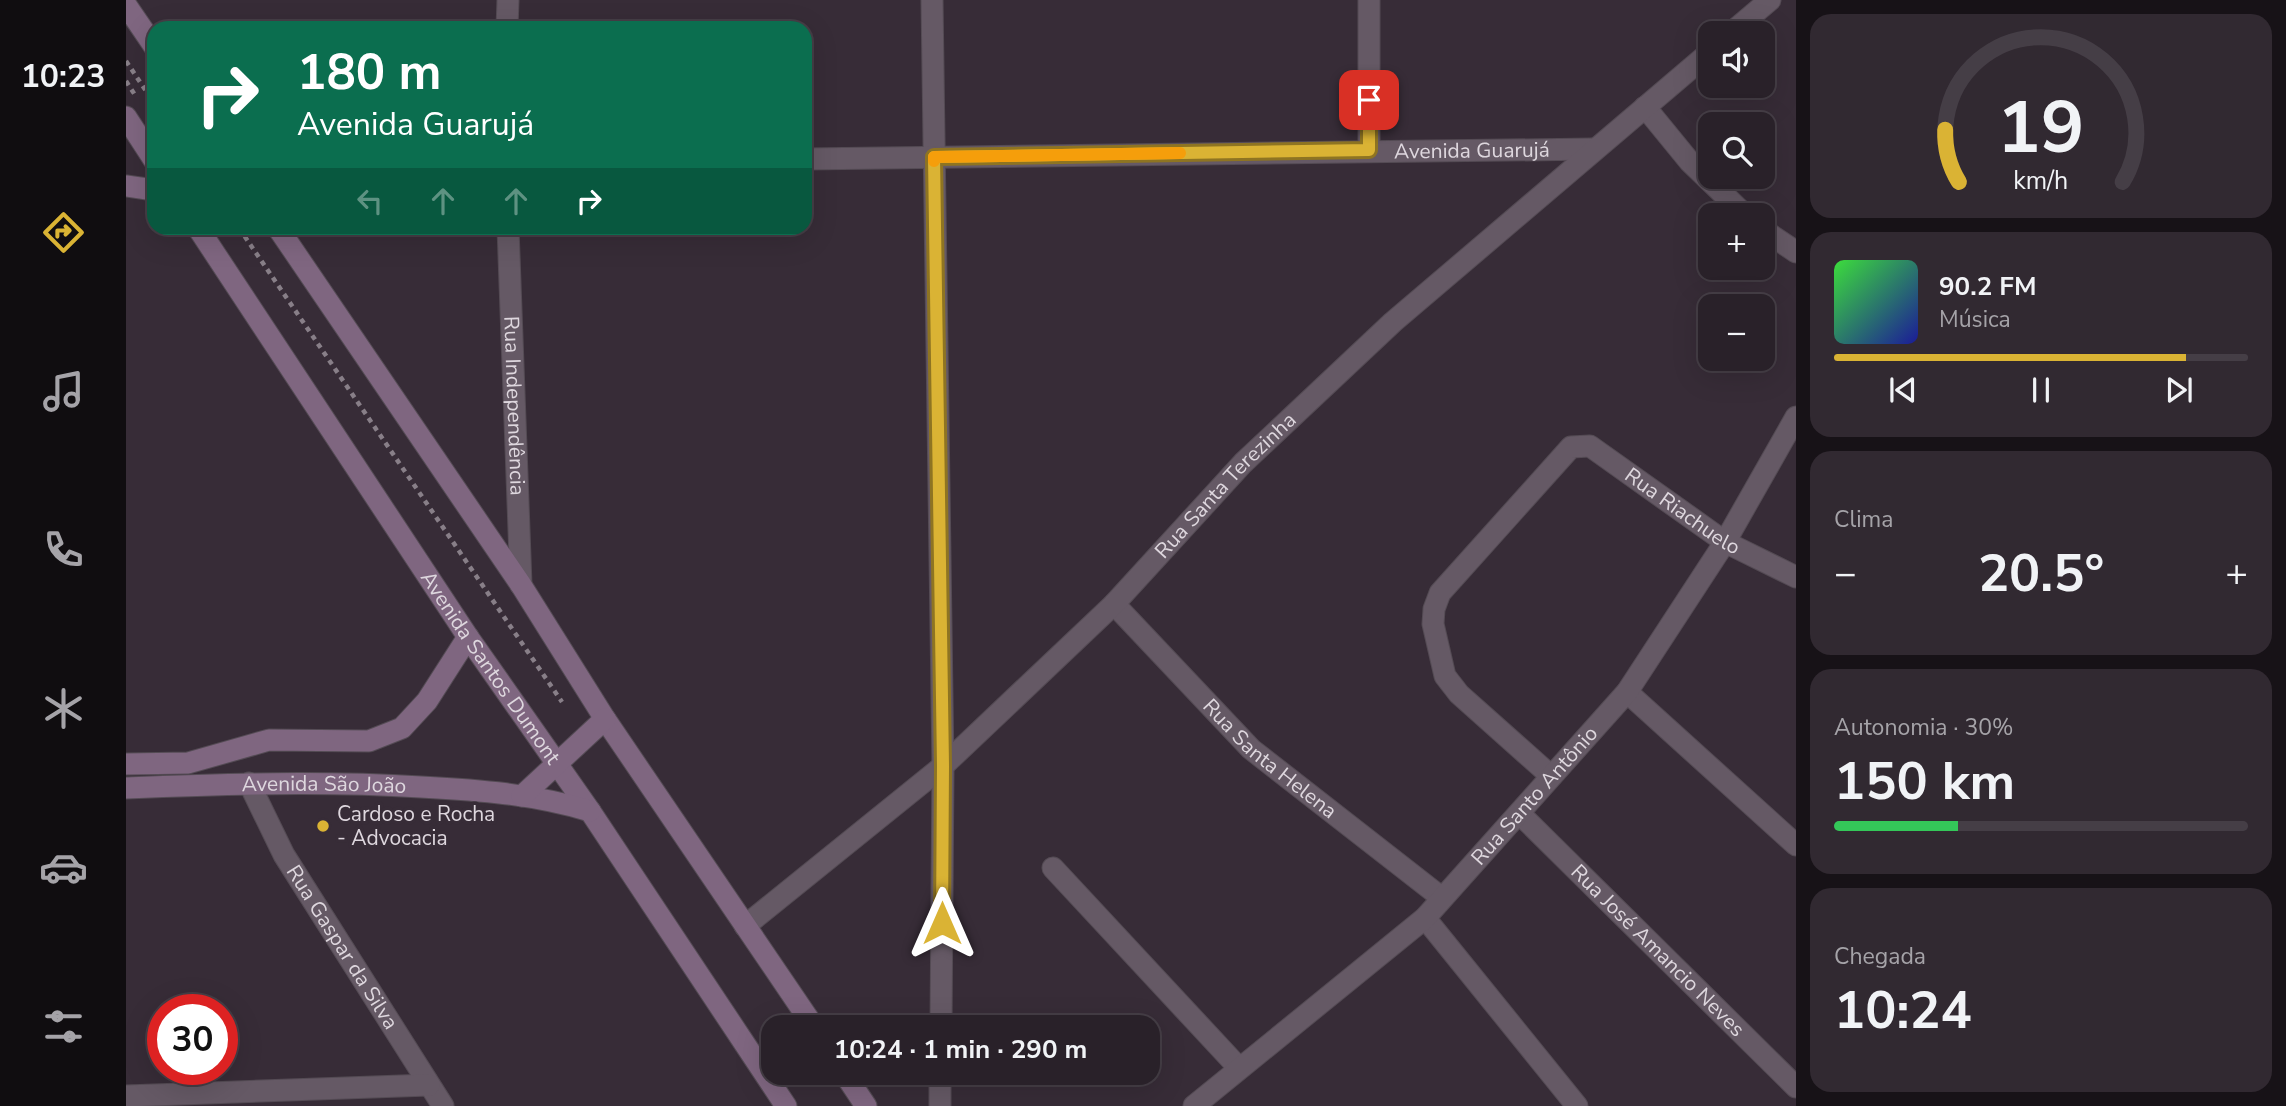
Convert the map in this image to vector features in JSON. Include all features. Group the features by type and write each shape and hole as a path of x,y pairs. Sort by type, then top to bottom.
{"main road":[{"path":"126,5 133,31"},
{"path":"126,117 147,149"},
{"path":"126,186 147,189"},
{"name":"Avenida Santos Dumont","path":"203,235 468,637 590,811 786,1106"},
{"path":"283,235 521,585 605,719 806,1015"},
{"name":"Avenida São João","path":"126,764 188,763 269,740 369,741 380,737 402,728 427,701 468,637"},
{"path":"522,796 605,719"},
{"name":"Avenida São João","path":"126,788 249,783 377,784 478,789 551,799 590,811"},
{"path":"852,1085 866,1106"}],"street":[{"path":"507,21 508,0"},
{"path":"932,0 943,766 941,1015"},
{"path":"1369,0 1369,150"},
{"path":"1745,21 1770,0"},
{"name":"Rua Santa Terezinha","path":"746,926 943,766 1114,604 1243,463 1373,340 1698,61"},
{"path":"1645,107 1690,162 1733,203"},
{"name":"Avenida Guarujá","path":"812,159 1594,149"},
{"name":"Rua Independência","path":"508,235 521,585"},
{"path":"1775,238 1796,253"},
{"name":"Rua Santo Antônio","path":"1194,1106 1425,918 1627,692 1725,542 1796,417"},
{"name":"Rua Riachuelo","path":"1552,776 1459,694 1445,676 1434,638 1434,609 1440,593 1571,447 1590,446 1725,542 1796,577"},
{"name":"Rua Santa Helena","path":"1114,604 1251,749 1442,898"},
{"path":"1627,692 1796,845"},
{"name":"Rua Gaspar da Silva","path":"249,783 284,855 443,1106"},
{"name":"Rua José Amancio Neves","path":"1520,814 1796,1087"},
{"path":"1053,868 1239,1068"},
{"path":"1425,918 1577,1106"},
{"path":"126,1096 219,1099 429,1085"},
{"path":"940,1085 940,1106"}],"path":[{"path":"126,61 147,92"},
{"path":"244,235 562,703"}],"slow traffic":[{"path":"934,161 934,157 1180,153"}],"place":[{"name":"Cardoso e Rocha - Advocacia","path":"323,826"}],"route":[{"path":"942,923 943,766 934,157 1369,150 1369,100"}]}
